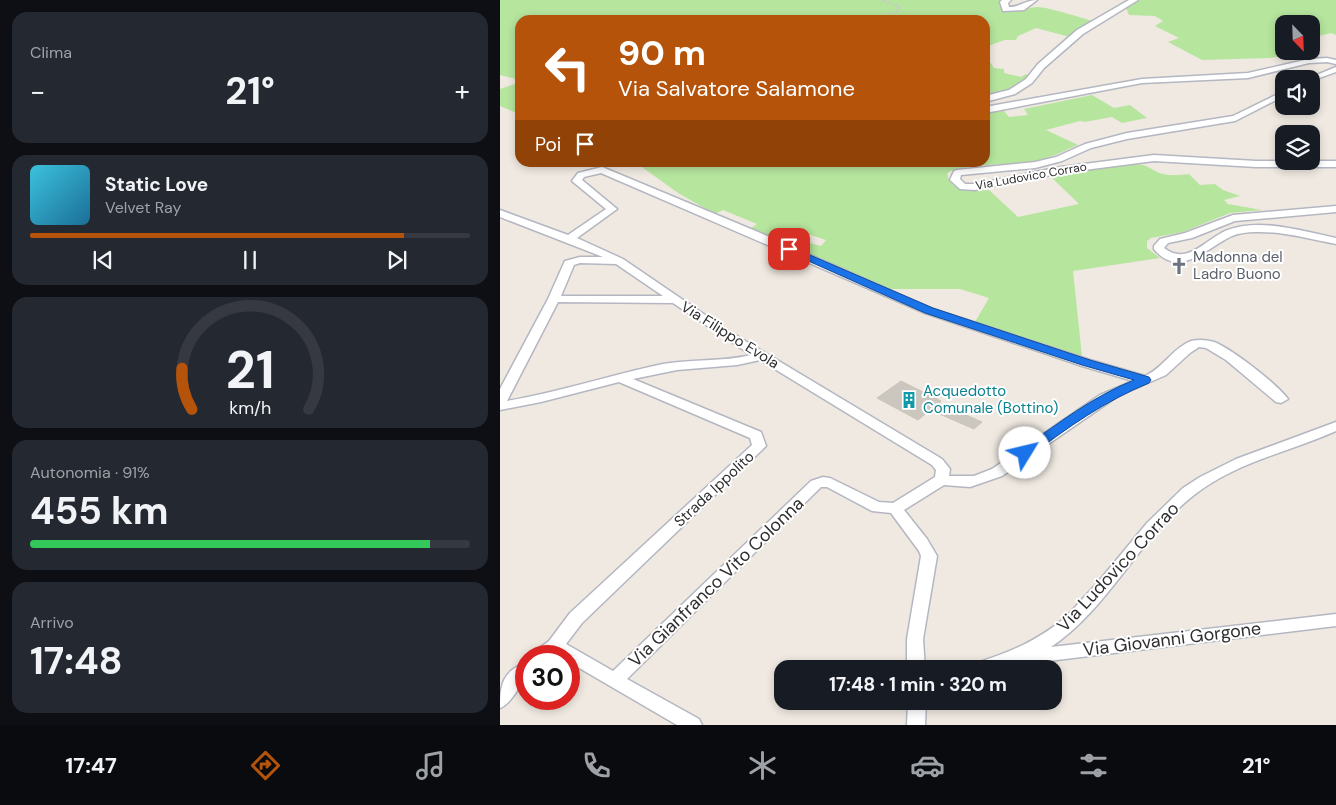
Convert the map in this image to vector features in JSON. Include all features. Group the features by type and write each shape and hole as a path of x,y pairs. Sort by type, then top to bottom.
{"street":[{"path":"1007,0 1004,2 1006,9 1017,10 1028,6 1034,0"},
{"path":"990,98 1012,92 1029,81 1041,66 1080,32 1134,0"},
{"path":"990,109 1036,103 1143,81 1255,74 1317,59 1336,62"},
{"path":"1320,75 1336,69"},
{"name":"Via Ludovico Corrao","path":"1275,98 1235,118 1127,136 1088,146 1058,159 1036,165 957,173 955,180 963,187 975,187 1061,170 1154,158 1256,164 1336,164"},
{"path":"569,239 612,209 577,181 581,175 602,170 929,311 1086,363 1145,380"},
{"path":"1336,209 1233,218 1188,236 1164,241 1159,246 1159,250 1167,256 1192,257 1205,247 1229,234 1241,230 1261,229 1291,232 1336,241"},
{"name":"Via Filippo Evola","path":"500,213 569,239 619,261 762,356 937,462 944,469 942,479"},
{"path":"500,401 554,300 570,264 573,261 619,261"},
{"path":"554,300 675,300"},
{"path":"916,660 915,639 929,556 924,544 900,518 896,508 942,479 950,482 966,483 979,480 1010,465 1073,418 1107,397 1155,376 1174,362 1192,344 1199,343 1214,347 1230,356 1281,399"},
{"path":"500,406 553,397 618,377 666,367 732,364 762,356"},
{"name":"Strada Ippolito","path":"553,645 576,618 759,446 756,435 618,377"},
{"name":"Via Ludovico Corrao","path":"1006,660 1034,648 1053,636 1082,611 1134,546 1186,494 1208,477 1234,464 1336,426"},
{"name":"Via Gianfranco Vito Colonna","path":"616,679 816,484 830,483 877,507 896,508"},
{"name":"Via Giovanni Gorgone","path":"1009,659 1336,620"},
{"path":"580,664 616,679 693,725"},
{"path":"500,701 515,679"},
{"path":"916,725 917,710"}],"path":[{"path":"882,0 900,7 899,10 887,15"}],"green space":[{"path":"500,0 1004,0 999,5 1008,11 1041,7 1093,21 1070,37 1036,28 1018,36 1016,40 1005,40 990,45 990,15 515,15 515,79 500,75"},
{"path":"1140,0 1336,0 1336,35 1331,33 1320,36 1320,15 1275,15 1275,57 1202,60 1168,42 1179,38 1155,26 1163,21 1155,16 1129,15 1126,8"},
{"path":"990,62 994,68 1004,69 1004,73 1021,77 1026,74 1030,78 1010,90 990,95"},
{"path":"515,84 515,112 500,106 500,89"},
{"path":"1092,95 1114,108 1130,105 1147,118 1122,123 1112,117 1085,122 1080,121 1046,130 1078,145 1034,161 990,166 990,112 1004,111 1009,117 1028,115 1024,109"},
{"path":"1138,164 1163,174 1189,174 1200,185 1215,184 1223,190 1240,196 1224,200 1228,204 1262,210 1230,213 1183,232 1151,238 1147,241 1147,248 1160,258 1073,271 1082,356 975,322 989,298 960,289 884,289 783,244 791,238 821,246 826,240 792,229 776,241 750,229 757,224 723,210 715,214 678,193 642,167 971,167 960,168 947,174 953,185 964,190 989,190 1018,217 1079,204 1050,176"}],"building":[{"name":"Acquedotto Comunale (Bottino)","path":"901,381 941,401 939,403 982,422 974,429 930,410 918,420 877,398"}],"place":[{"name":"Madonna del Ladro Buono","path":"1179,266"},
{"name":"Acquedotto Comunale (Bottino)","path":"909,400"}],"route":[{"path":"789,249 929,311 1086,363 1145,380 1115,392 1073,418 1025,453"}]}
